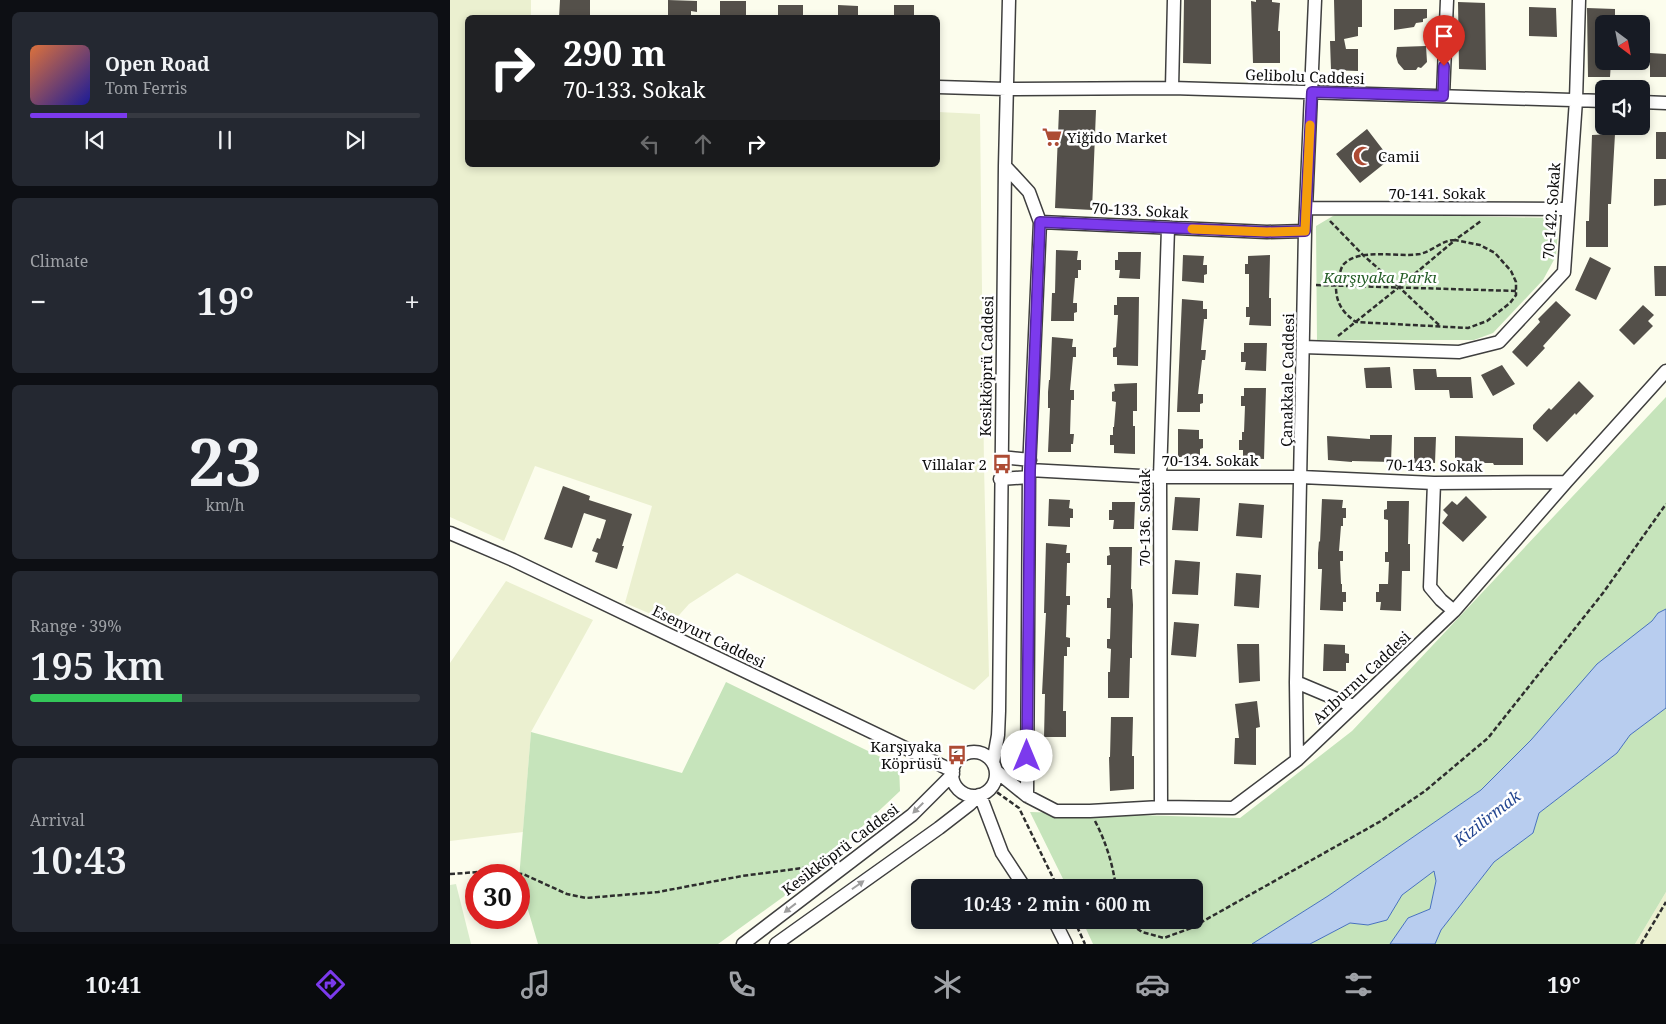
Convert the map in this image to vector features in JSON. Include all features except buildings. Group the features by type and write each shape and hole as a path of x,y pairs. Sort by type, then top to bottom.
{"street":[{"name":"Kesikköprü Caddesi","path":"994,767 998,735 1000,479 1009,0"},
{"path":"1172,88 1174,0"},
{"name":"Çanakkale Caddesi","path":"1297,760 1296,682 1305,231 1312,208 1312,92 1315,0"},
{"path":"1443,96 1447,0"},
{"name":"70-142. Sokak","path":"1304,347 1459,352 1499,342 1564,272 1576,100 1579,0"},
{"name":"Gelibolu Caddesi","path":"940,87 1006,89 1172,88 1595,101"},
{"path":"1650,102 1666,103"},
{"path":"1005,166 1029,192 1040,222 1030,469 1027,796"},
{"name":"70-141. Sokak","path":"1312,208 1567,209"},
{"name":"70-133. Sokak","path":"1040,222 1267,232 1305,231"},
{"name":"70-136. Sokak","path":"1161,807 1160,477 1168,228"},
{"name":"Arıburnu Caddesi","path":"994,767 1027,796 1056,811 1161,807 1233,808 1297,760 1454,611 1666,371"},
{"path":"1001,457 1030,469"},
{"path":"1000,479 1030,469"},
{"name":"70-134. Sokak","path":"1030,469 1160,477 1301,477"},
{"name":"70-143. Sokak","path":"1301,477 1434,483 1566,482"},
{"path":"1434,483 1430,587 1454,611"},
{"name":"Esenyurt Caddesi","path":"450,533 513,560 953,772"},
{"path":"1296,682 1353,706"},
{"path":"776,944 939,828 983,792 995,779 994,767 984,754 977,752 962,756 956,762 953,772 955,783 962,792 969,795 983,792"},
{"name":"Kesikköprü Caddesi","path":"743,944 912,815 953,772"},
{"path":"983,792 1002,853 1019,879"},
{"path":"1058,929 1066,944"}],"path":[{"path":"1312,208 1439,326"},
{"path":"1325,347 1455,240 1497,210"},
{"path":"1450,240 1480,245 1495,253 1511,272 1516,282 1516,295 1510,303 1487,321 1468,328 1356,322 1338,304 1336,286 1342,266 1357,256 1363,255 1420,254 1450,240"},
{"path":"1304,285 1516,291"},
{"path":"1203,921 1381,821 1425,791 1488,738 1603,593 1666,504"},
{"path":"983,792 1018,808 1054,879"},
{"path":"1090,811 1106,847 1115,879"},
{"path":"450,874 493,871 523,874 567,894 586,898 658,892 742,876 818,866 835,873"},
{"path":"1641,944 1666,902"},
{"path":"1078,929 1085,944"},
{"path":"1138,929 1164,938 1188,929"}],"green space":[{"path":"450,0 531,0 531,15 465,15 465,167 940,167 940,112 980,114 984,466 989,676 974,690 737,573 689,604 672,623 625,603 652,506 535,466 504,541 450,517"},
{"name":"Karşıyaka Parkı","path":"1338,213 1552,218 1558,230 1556,256 1543,280 1493,333 1474,340 1317,340 1316,226"},
{"path":"1666,397 1666,609 1658,613 1481,790 1328,896 1252,944 1093,944 1086,929 1203,929 1203,879 1063,879 1030,812 1240,818 1352,731"},
{"path":"506,581 593,620 531,732 523,832 450,841 450,663"},
{"path":"726,682 899,766 900,791 801,884 718,944 538,944 530,917 530,864 520,864 531,732 682,773"},
{"path":"1666,708 1666,892 1635,944 1435,944 1441,930 1494,862 1533,833 1539,813 1617,753 1630,735"},
{"path":"1435,870 1436,881 1430,909 1408,918 1390,944 1310,944 1350,923 1368,925 1387,920 1402,895"},
{"path":"456,884 465,920 465,929 467,929 471,944 450,944 450,885"},
{"path":"1666,892 1666,944 1635,944"}],"water":[{"name":"Kizilirmak","path":"1666,609 1666,708 1630,735 1617,753 1539,813 1533,833 1494,862 1441,930 1435,944 1390,944 1408,918 1430,909 1436,881 1434,871 1402,895 1387,920 1368,925 1350,923 1310,944 1252,944 1328,896 1481,790 1531,740 1597,664 1652,621 1658,613"}],"slow traffic":[{"path":"1192,229 1267,232 1305,231 1310,125"}],"place":[{"name":"Yiğido Market","path":"1052,137"},
{"name":"Camii","path":"1363,156"},
{"name":"Villalar 2","path":"1002,464"},
{"name":"Karşıyaka Köprüsü","path":"957,755"}],"route":[{"path":"1027,756 1030,470 1040,222 1267,232 1305,231 1312,92 1443,96 1444,66"}]}
